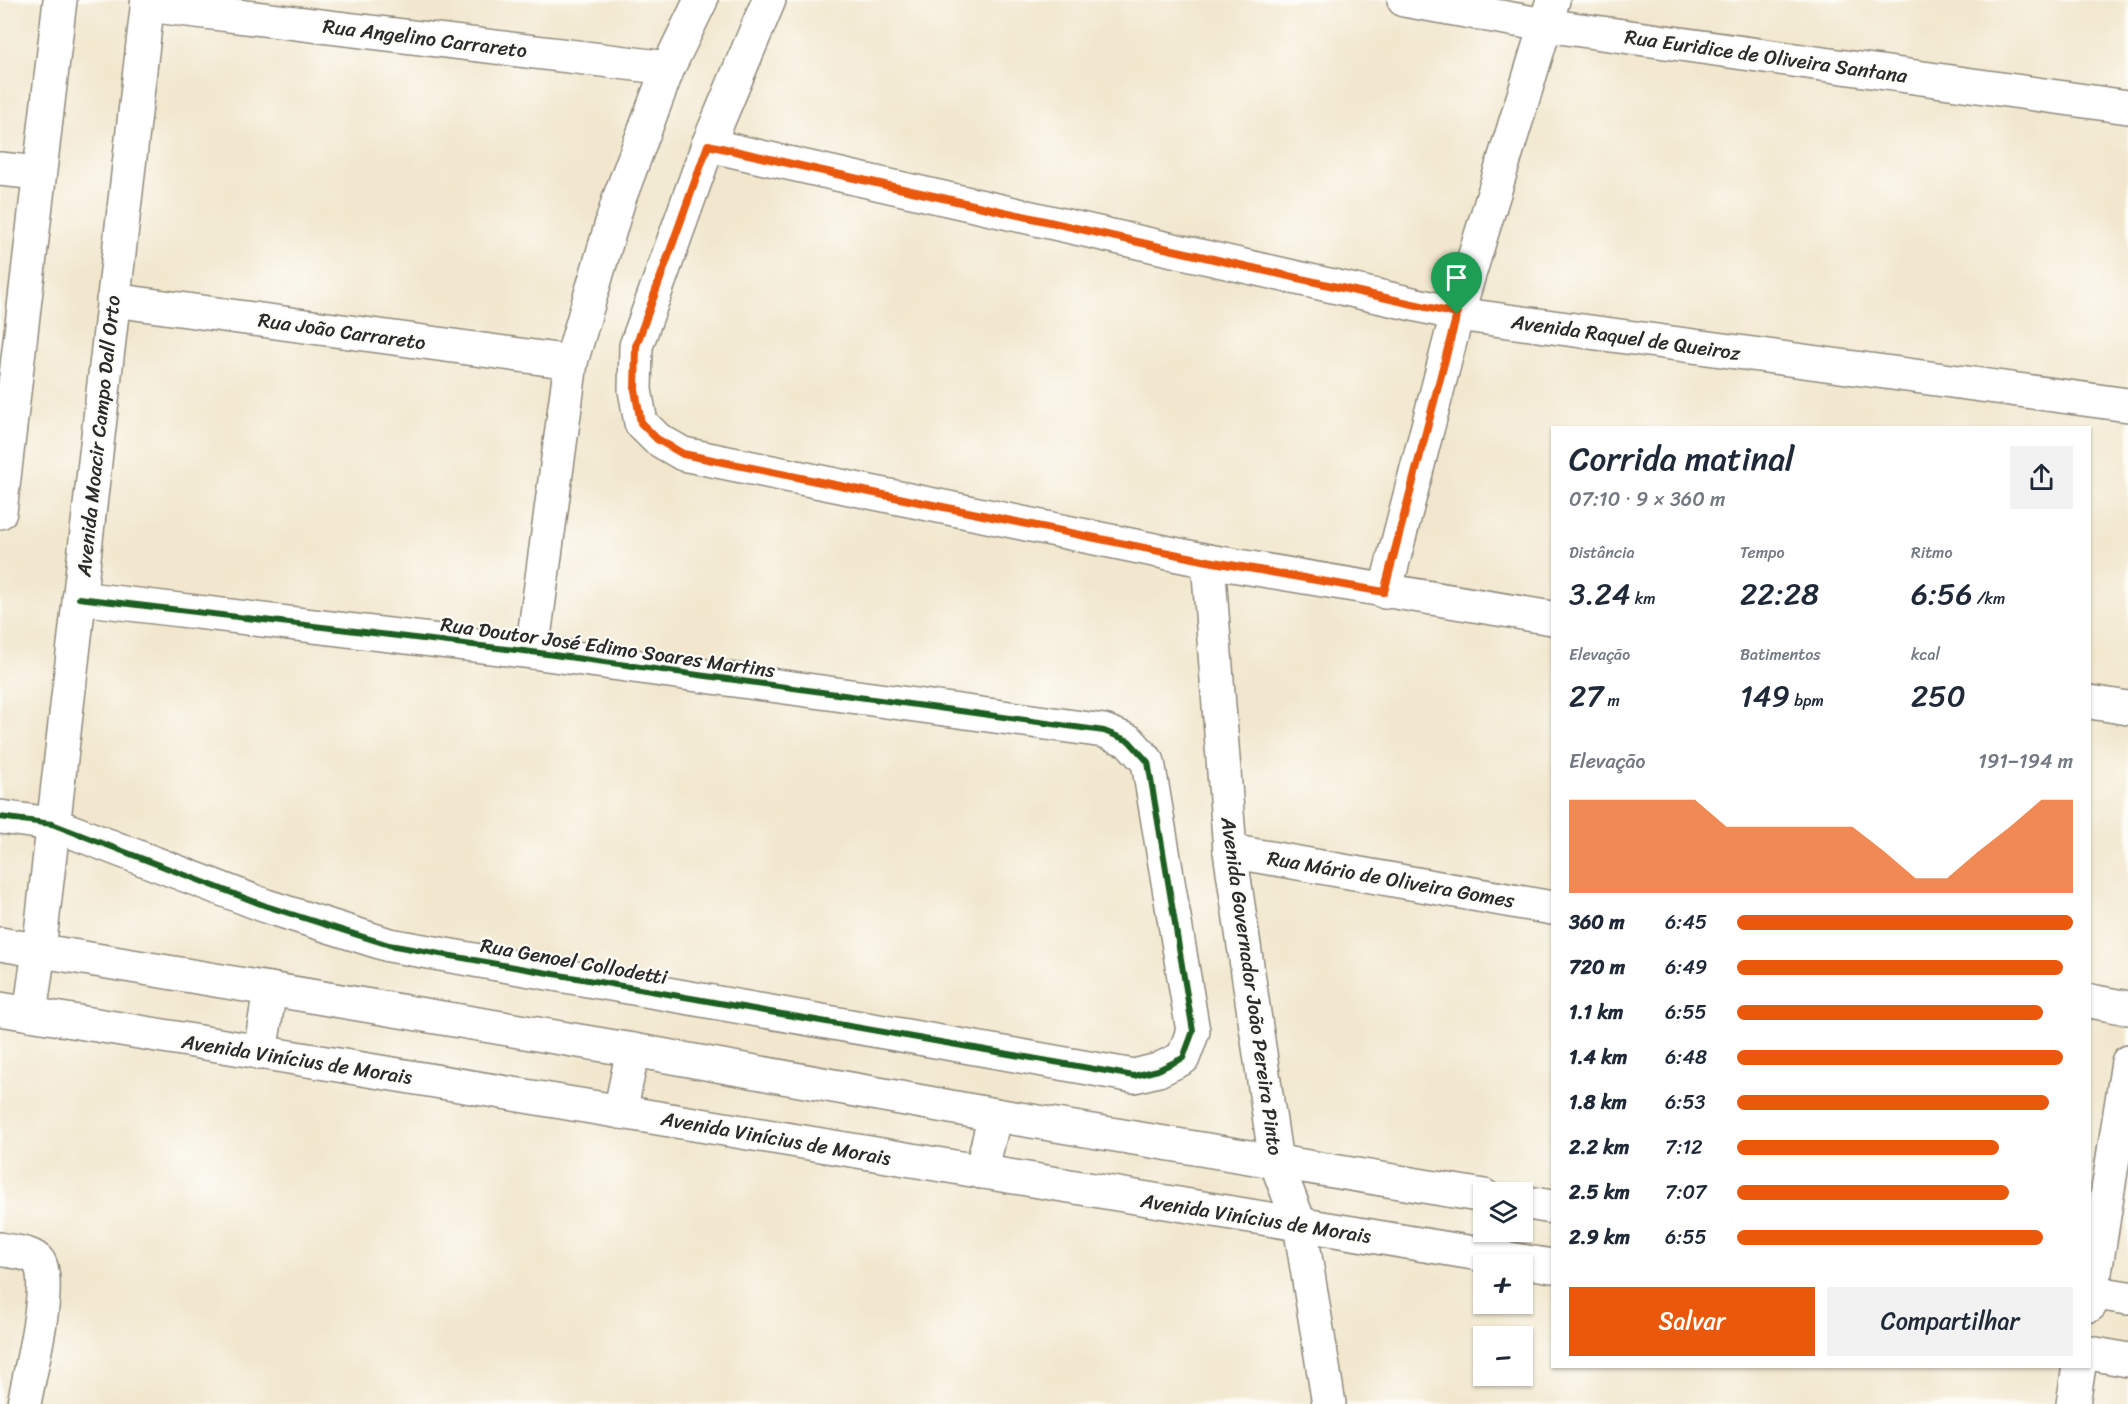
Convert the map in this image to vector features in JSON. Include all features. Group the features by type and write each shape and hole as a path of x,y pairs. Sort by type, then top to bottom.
{"street":[{"path":"1,493 60,0"},
{"path":"532,652 572,362 619,199 668,68 701,0"},
{"path":"769,0 708,145 636,346 635,390 641,423 657,439 683,454 1208,561 1384,592 1551,618"},
{"name":"Rua Euridice de Oliveira Santana","path":"1404,0 1549,13 2128,107"},
{"name":"Rua Angelino Carrareto","path":"147,2 668,68"},
{"name":"Avenida Moacir Campo Dall Orto","path":"15,1012 39,950 147,2"},
{"path":"1384,592 1457,314 1549,13"},
{"name":"Avenida Raquel de Queiroz","path":"708,145 1457,314 2128,405"},
{"path":"0,169 39,173"},
{"name":"Rua João Carrareto","path":"113,300 572,362"},
{"name":"Avenida Governador João Pereira Pinto","path":"1208,561 1230,851 1276,1162 1300,1226 1329,1404"},
{"name":"Rua Doutor José Edimo Soares Martins","path":"79,598 532,652 1104,731 1129,741"},
{"path":"2091,702 2128,708"},
{"name":"Rua Genoel Collodetti","path":"0,817 52,824 266,906 389,945 1134,1076 1158,1070 1183,1058 1193,1031 1148,762 1129,741"},
{"name":"Rua Mário de Oliveira Gomes","path":"1230,851 1551,908"},
{"path":"0,944 633,1050 995,1115 1473,1194"},
{"path":"260,1053 270,989"},
{"path":"2091,1001 2128,1008"},
{"name":"Avenida Vinícius de Morais","path":"15,1012 1551,1266"},
{"path":"620,1112 633,1050"},
{"path":"2091,1290 2128,1062"},
{"path":"981,1172 995,1115"},
{"path":"1533,1204 1551,1207"},
{"path":"0,1249 31,1256 39,1262 43,1276 44,1294 24,1404"},
{"path":"2091,1296 2128,1298"},
{"path":"2091,1353 2128,1359"},
{"path":"2073,1404 2079,1368"}],"cycle path":[{"path":"0,817 52,824 266,906 389,945 1134,1076 1158,1070 1183,1058 1193,1031 1148,762 1129,741 1104,731 532,652 79,598"}],"route":[{"path":"708,145 1457,314 1384,592 1208,561 683,454 657,439 641,423 635,390 636,346 708,145"}]}
